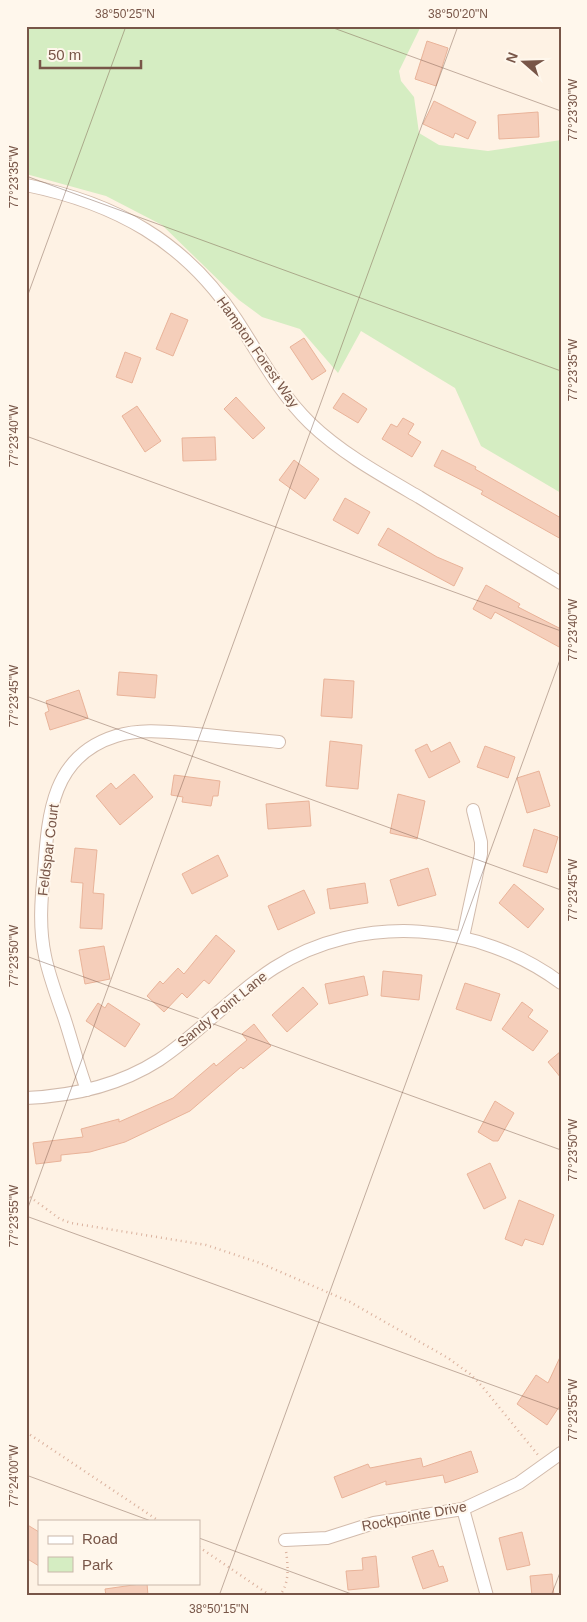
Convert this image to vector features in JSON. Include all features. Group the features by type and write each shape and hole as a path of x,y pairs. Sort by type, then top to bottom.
{"street":[{"name":"Hampton Forest Way","path":"26,184 64,192 103,206 145,228 165,242 198,271 220,296 290,401 331,441 367,466 561,583"},
{"name":"Feldspar Court","path":"86,1090 49,972 41,934 41,906 48,821 60,782 72,766 88,751 107,740 128,733 155,731 279,742"},
{"path":"463,937 481,854 481,842 473,810"},
{"name":"Sandy Point Lane","path":"26,1098 59,1096 120,1080 159,1059 251,984 297,956 327,944 358,936 399,930 463,937 514,955 561,984"},
{"name":"Rockpointe Drive","path":"285,1540 327,1538 374,1523 463,1508 500,1493 546,1466 561,1453"},
{"path":"463,1508 487,1596"}],"path":[{"path":"26,1194 60,1219 71,1223 206,1245 260,1263 350,1302 448,1358 470,1374 482,1385 546,1466"},
{"path":"26,1432 158,1520"},
{"path":"279,1596 284,1590 287,1573 285,1540"},
{"path":"200,1548 271,1596"}],"green space":[{"path":"26,26 421,26 399,71 401,81 414,97 419,133 439,145 488,151 561,140 561,493 481,446 455,388 361,331 338,373 300,329 262,317 239,300 162,225 106,196 26,174"}],"building":[{"path":"427,41 448,48 436,86 415,79"},
{"path":"434,101 476,122 468,139 455,133 453,138 423,124"},
{"path":"538,112 539,137 499,139 498,115"},
{"path":"171,313 188,320 173,356 156,349"},
{"path":"304,338 326,371 312,380 290,347"},
{"path":"125,352 141,358 132,383 116,377"},
{"path":"343,393 367,409 358,423 333,408"},
{"path":"236,397 265,428 253,439 224,409"},
{"path":"137,406 161,441 145,452 122,416"},
{"path":"403,418 414,424 408,434 421,442 412,457 382,439 391,424 397,427"},
{"path":"215,437 216,460 183,461 182,438"},
{"path":"442,450 476,467 475,469 561,518 561,539 481,494 483,491 434,466"},
{"path":"294,460 319,479 305,499 279,480"},
{"path":"345,498 370,512 358,534 333,520"},
{"path":"388,528 437,557 463,568 454,586 378,545"},
{"path":"486,585 520,604 518,607 561,629 561,648 495,612 491,619 473,609"},
{"path":"119,672 157,675 155,698 117,695"},
{"path":"324,679 354,681 352,718 321,716"},
{"path":"79,690 88,718 50,730 45,713 49,711 46,701"},
{"path":"330,741 362,745 358,789 326,786"},
{"path":"450,742 460,762 429,778 415,750 427,744 431,752"},
{"path":"485,746 515,757 508,778 477,767"},
{"path":"539,771 550,806 527,813 517,778"},
{"path":"134,774 153,797 120,825 96,796 111,783 116,789"},
{"path":"174,775 220,781 218,796 213,796 211,806 182,802 183,797 171,795"},
{"path":"398,794 425,801 417,839 390,833"},
{"path":"309,801 311,826 268,829 266,804"},
{"path":"534,829 558,837 547,873 523,866"},
{"path":"75,848 97,850 93,893 104,894 102,929 80,928 83,883 71,882"},
{"path":"218,855 228,876 192,894 182,874"},
{"path":"428,868 436,895 398,906 390,880"},
{"path":"365,883 368,903 330,909 327,889"},
{"path":"514,884 544,909 528,928 499,903"},
{"path":"304,890 315,913 278,930 268,906"},
{"path":"216,935 235,951 209,984 204,980 187,998 182,993 164,1012 147,996 160,981 163,984 178,968 184,974"},
{"path":"104,946 110,979 85,984 79,950"},
{"path":"383,971 422,975 419,1000 381,996"},
{"path":"364,976 368,995 329,1004 325,984"},
{"path":"465,983 500,994 491,1021 456,1009"},
{"path":"303,987 318,1004 287,1032 272,1015"},
{"path":"522,1002 533,1010 528,1017 548,1031 533,1051 502,1029"},
{"path":"98,1003 105,1008 108,1003 140,1024 125,1047 86,1021"},
{"path":"254,1024 271,1046 243,1069 241,1067 190,1111 125,1142 90,1152 61,1155 61,1161 36,1164 33,1143 83,1137 81,1129 119,1119 119,1122 173,1098 214,1063 216,1066 247,1040 242,1034"},
{"path":"561,1051 561,1078 548,1062"},
{"path":"495,1101 514,1113 498,1141 493,1141 478,1132"},
{"path":"490,1163 506,1198 484,1209 467,1174"},
{"path":"519,1200 554,1215 543,1245 525,1239 522,1246 505,1239"},
{"path":"561,1355 561,1404 547,1425 517,1404 536,1375 548,1383"},
{"path":"471,1451 478,1472 445,1483 443,1475 386,1485 386,1481 342,1498 334,1477 368,1464 370,1468 421,1458 423,1467"},
{"path":"26,1524 38,1531 38,1565 26,1558"},
{"path":"522,1532 530,1565 507,1570 499,1538"},
{"path":"433,1550 439,1567 443,1566 448,1581 423,1589 412,1557"},
{"path":"376,1556 379,1587 348,1590 346,1571 363,1570 362,1558"},
{"path":"552,1574 554,1596 532,1596 530,1576"},
{"path":"147,1584 148,1596 106,1596 105,1589"}]}
